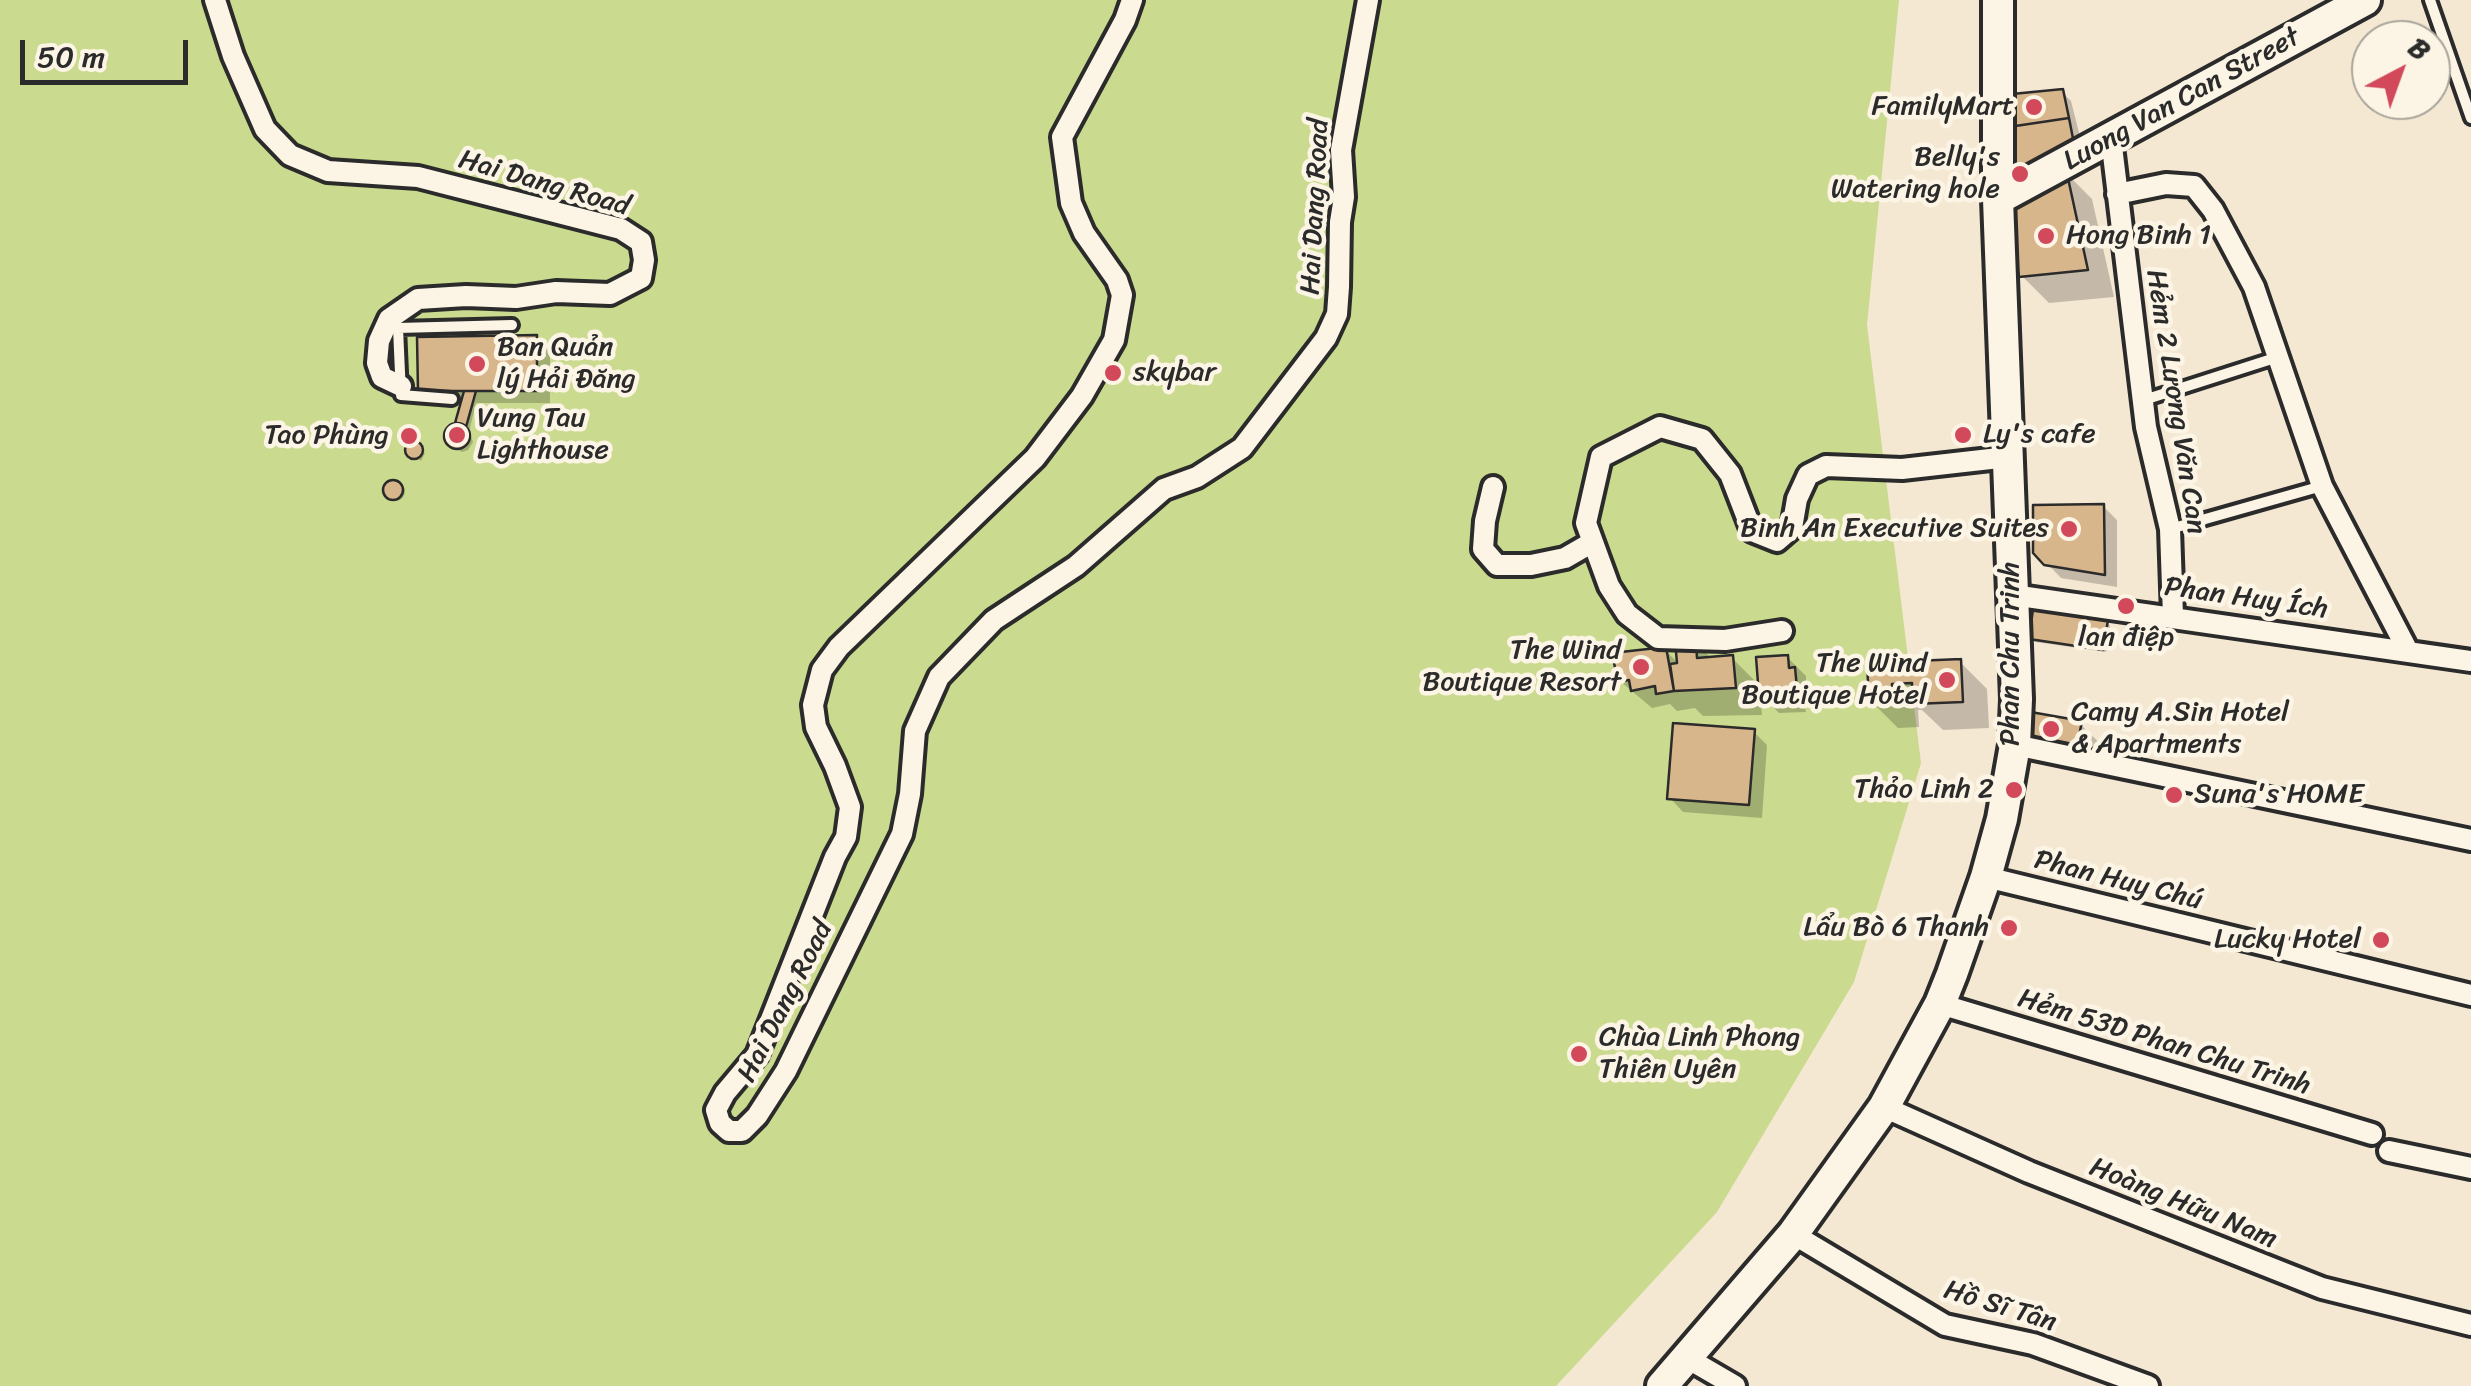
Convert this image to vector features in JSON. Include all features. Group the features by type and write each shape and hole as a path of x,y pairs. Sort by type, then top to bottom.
{"main road":[{"name":"Phan Chu Trinh","path":"1662,1386 1793,1234 1884,1107 1940,1004 1965,943 2002,819 2017,699 1998,200 1998,0"},
{"name":"Luong Van Can Street","path":"1998,200 2365,0"}],"street":[{"name":"Hai Dang Road","path":"216,0 233,56 266,129 290,155 328,171 418,177 621,229 641,242 644,260 640,278 610,294 556,292 516,298 466,296 418,300 388,320 379,341 382,377 401,386"},
{"name":"Hai Dang Road","path":"1132,0 1062,137 1071,203 1084,233 1116,280 1122,296 1114,340 1082,396 1035,458 838,647 822,670 813,705 816,727 850,808 846,836 756,1056 716,1110 720,1123 730,1131 742,1131 786,1071 902,834 915,730 939,677 994,620 1076,566 1156,495 1197,477 1242,448 1326,338 1338,300 1344,197 1340,150 1368,0"},
{"name":"Hẻm 2 Lương Văn Can","path":"2110,138 2143,400 2170,529 2173,616"},
{"path":"2117,194 2166,184 2194,186 2213,210 2244,264 2322,486 2408,651"},
{"path":"1782,631 1725,640 1658,638 1627,614 1609,586 1586,523 1602,457 1660,427 1702,439 1730,474 1752,532 1777,541 1792,528 1797,499 1808,475 1826,466 1902,468 2008,457"},
{"path":"1492,487 1484,520 1483,550 1497,565 1531,565 1565,558 1591,543"},
{"name":"Phan Huy Ích","path":"2013,595 2471,662"},
{"path":"2014,745 2471,840"},
{"name":"Phan Huy Chú","path":"1986,877 2471,995"},
{"name":"Hẻm 53D Phan Chu Trinh","path":"1940,1004 2372,1134"},
{"name":"Hoàng Hữu Nam","path":"1884,1107 2029,1172 2322,1288 2471,1325"},
{"path":"2390,1151 2471,1168"},
{"name":"Hồ Sĩ Tân","path":"1793,1234 1945,1326 2032,1344 2148,1386"},
{"path":"1687,1358 1735,1386"}],"lane":[{"path":"2430,0 2471,118"},
{"path":"452,399 401,395 398,328 512,325"},
{"path":"2143,400 2278,357"},
{"path":"2170,529 2322,486"}],"green space":[{"path":"0,0 1899,0 1867,325 1921,763 1854,982 1717,1212 1556,1386 0,1386"}],"building":[{"name":"FamilyMart","path":"2063,89 2069,118 2002,128 2002,95"},
{"name":"Belly's Watering hole","path":"2069,118 2076,154 2001,194 2002,128"},
{"name":"Hong Binh 1","path":"2066,169 2088,270 2019,277 2005,202"},
{"name":"Ban Quản lý Hải Đăng","path":"537,335 537,391 418,391 417,337"},
{"path":"464,391 476,391 466,427 455,423"},
{"name":"Vung Tau Lighthouse","path":"457,423 466,427 470,436 466,445 457,449 448,445 444,436 448,427"},
{"path":"414,441 423,450 414,459 405,450"},
{"path":"393,480 403,490 393,500 383,490"},
{"name":"Binh An Executive Suites","path":"2104,504 2105,575 2044,565 2033,553 2033,505"},
{"path":"2033,609 2108,620 2103,650 2029,639"},
{"path":"1696,640 1697,658 1733,655 1736,688 1674,691 1670,664 1677,663 1675,641"},
{"path":"1666,647 1674,691 1656,694 1655,686 1631,691 1629,680 1618,682 1612,653"},
{"path":"1788,655 1789,668 1795,667 1797,689 1788,689 1789,694 1759,696 1756,657"},
{"path":"1961,659 1963,702 1913,704 1912,683 1892,684 1893,701 1869,702 1867,663"},
{"name":"Camy A.Sin Hotel & Apartments","path":"2025,711 2082,721 2077,747 2021,736"},
{"path":"1673,723 1755,729 1749,805 1667,799"}],"place":[{"name":"FamilyMart","path":"2034,107"},
{"name":"Belly's Watering hole","path":"2020,174"},
{"name":"Hong Binh 1","path":"2046,236"},
{"name":"Ban Quản lý Hải Đăng","path":"477,364"},
{"name":"skybar","path":"1113,373"},
{"name":"Vung Tau Lighthouse","path":"457,435"},
{"name":"Ly's cafe","path":"1963,435"},
{"name":"Tao Phùng","path":"409,436"},
{"name":"Binh An Executive Suites","path":"2069,529"},
{"name":"lan điệp","path":"2126,606"},
{"name":"The Wind Boutique Resort","path":"1641,667"},
{"name":"The Wind Boutique Hotel","path":"1947,680"},
{"name":"Camy A.Sin Hotel & Apartments","path":"2051,729"},
{"name":"Thảo Linh 2","path":"2014,790"},
{"name":"Suna's HOME","path":"2174,795"},
{"name":"Lẩu Bò 6 Thanh","path":"2009,928"},
{"name":"Lucky Hotel","path":"2381,940"},
{"name":"Chùa Linh Phong Thiên Uyên","path":"1579,1054"}]}
